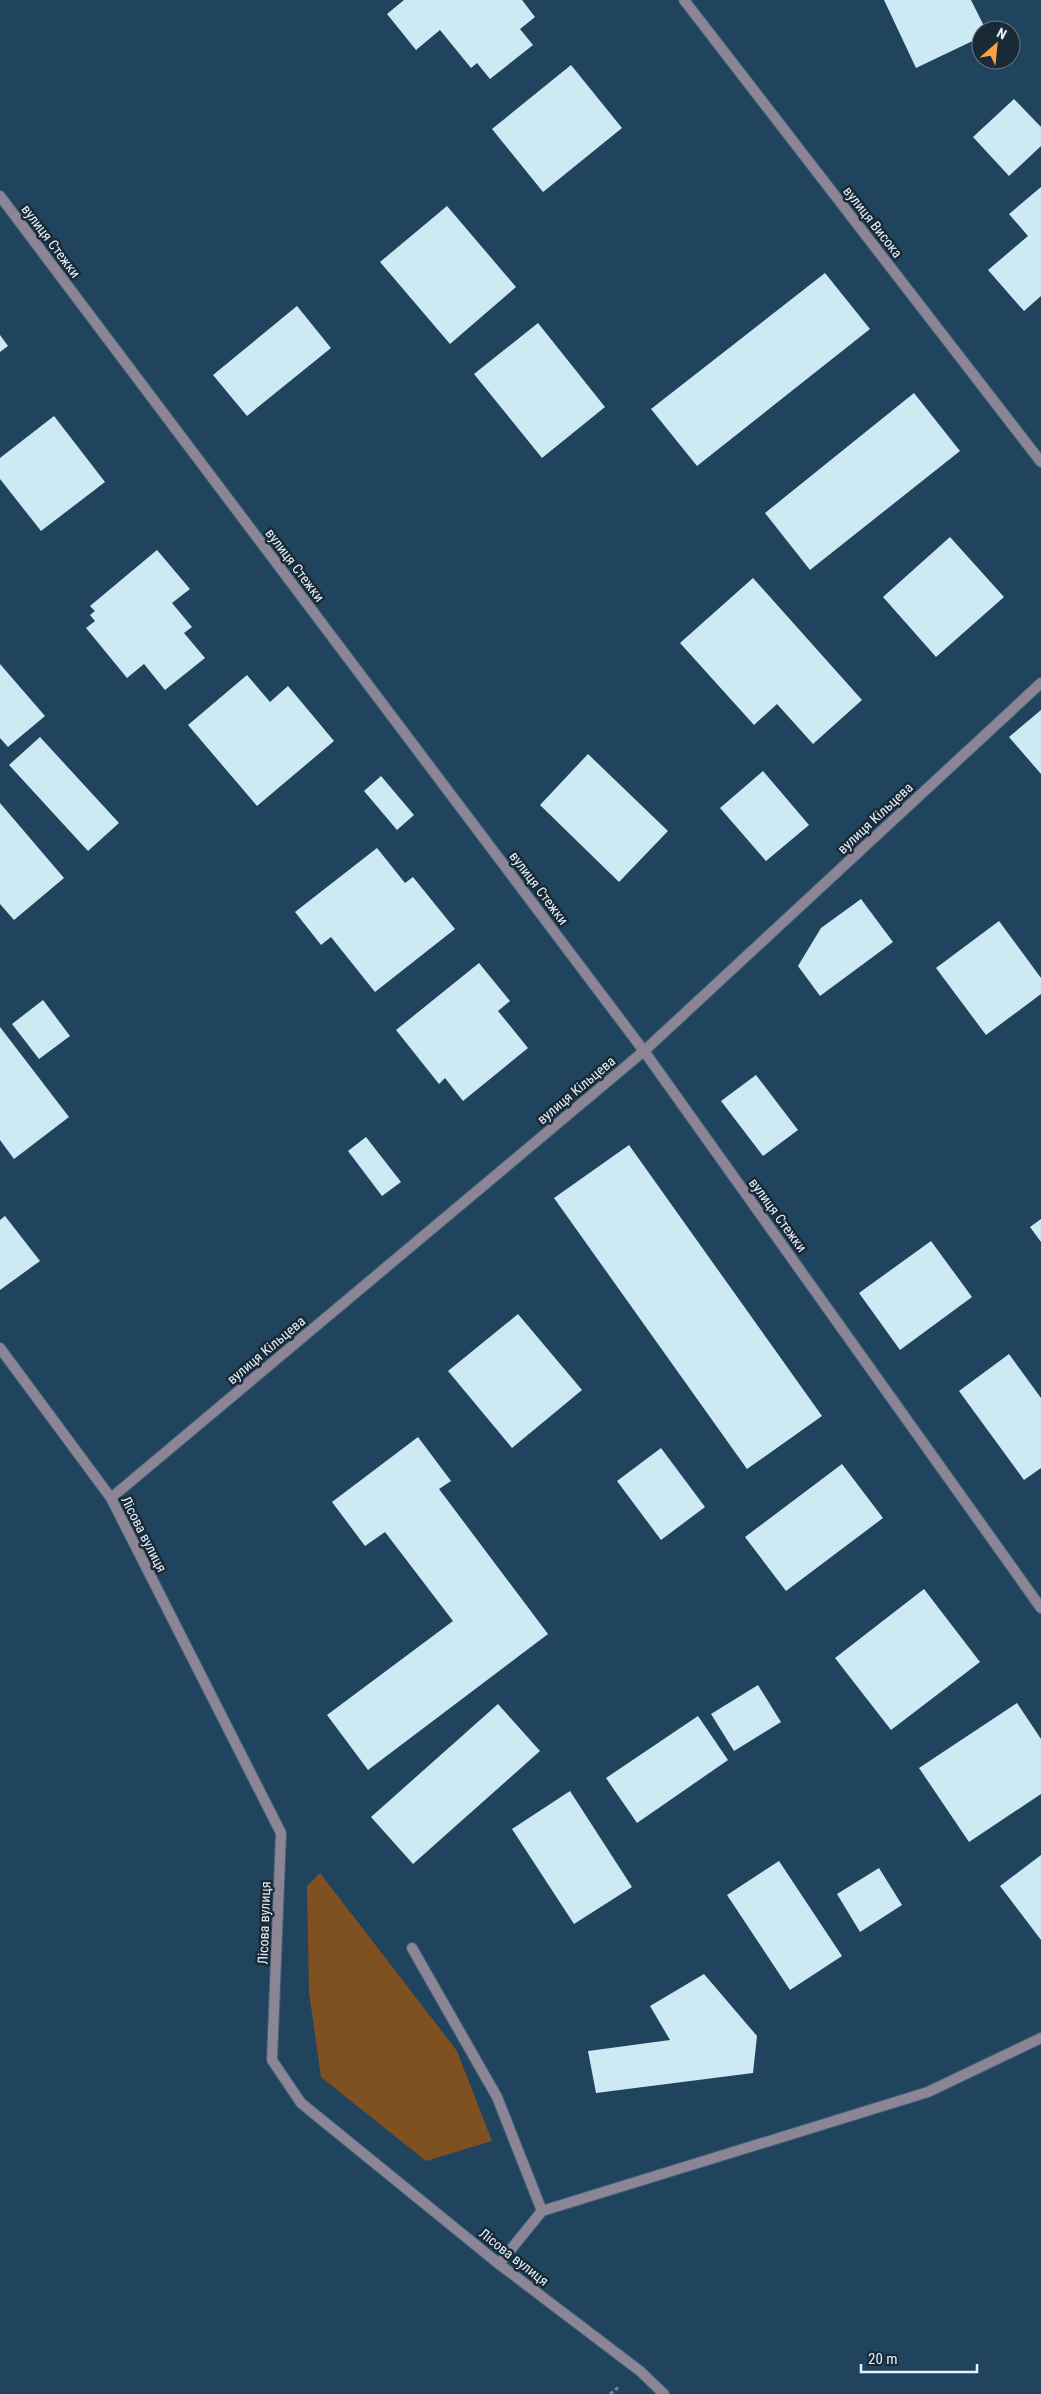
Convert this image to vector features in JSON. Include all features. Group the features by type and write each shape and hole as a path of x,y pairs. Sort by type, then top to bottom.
{"street":[{"name":"вулиця Висока","path":"684,0 1041,462"},
{"name":"вулиця Стежки","path":"0,196 644,1051 1041,1608"},
{"name":"вулиця Кільцева","path":"111,1498 644,1051 1041,683"},
{"name":"Лісова вулиця","path":"0,1348 111,1498 281,1833 272,2060 301,2103 499,2264 640,2371 664,2394"},
{"path":"412,1948 498,2098 542,2211"},
{"path":"499,2264 542,2211 928,2092 1041,2038"}],"shaded area":[{"path":"320,1873 457,2051 492,2141 426,2161 321,2077 309,1992 307,1886"}],"building":[{"path":"404,0 522,0 535,17 520,29 533,45 490,79 477,63 471,68 440,30 416,50 387,14"},
{"path":"884,0 971,0 981,20 971,20 971,42 916,68"},
{"path":"571,65 622,128 543,192 492,129"},
{"path":"1014,99 1041,127 1041,146 1009,176 973,137"},
{"path":"1041,187 1041,296 1024,311 988,270 1028,236 1009,214"},
{"path":"447,206 516,287 450,344 380,262"},
{"path":"825,273 870,329 697,466 651,409"},
{"path":"297,306 331,348 247,416 213,375"},
{"path":"538,323 605,407 542,458 474,374"},
{"path":"0,335 8,346 0,352"},
{"path":"914,393 960,451 810,570 765,513"},
{"path":"54,416 105,482 41,531 0,479 0,458"},
{"path":"950,537 1004,597 936,657 883,597"},
{"path":"157,550 190,589 172,603 192,627 184,633 205,658 165,690 144,664 127,678 86,628 95,621 90,615 95,611 90,606"},
{"path":"753,578 862,700 813,744 777,704 754,725 680,643"},
{"path":"0,664 45,716 8,747 0,738"},
{"path":"247,675 270,702 288,686 334,741 257,806 188,725"},
{"path":"1041,710 1041,774 1009,737"},
{"path":"40,737 119,823 88,851 9,765"},
{"path":"588,754 668,831 619,882 540,805"},
{"path":"763,771 809,825 766,861 720,808"},
{"path":"381,776 414,815 397,830 364,791"},
{"path":"0,803 64,878 14,920 0,904"},
{"path":"377,848 405,883 413,877 455,929 375,992 331,937 321,945 295,912"},
{"path":"861,899 893,942 820,996 798,966 821,928"},
{"path":"999,921 1041,978 1041,994 986,1035 936,968"},
{"path":"479,963 510,1001 498,1011 528,1048 463,1101 445,1078 439,1084 396,1030"},
{"path":"43,1000 70,1036 39,1059 12,1024"},
{"path":"0,1027 69,1117 14,1159 0,1140"},
{"path":"756,1075 798,1130 763,1156 721,1101"},
{"path":"366,1137 401,1182 382,1196 348,1151"},
{"path":"629,1145 822,1416 747,1469 554,1198"},
{"path":"5,1216 40,1261 0,1290 0,1220"},
{"path":"1041,1219 1041,1242 1030,1227"},
{"path":"931,1241 972,1297 900,1350 859,1293"},
{"path":"518,1314 582,1390 512,1448 448,1371"},
{"path":"1009,1354 1041,1398 1041,1468 1024,1480 959,1391"},
{"path":"418,1437 451,1481 439,1489 548,1634 368,1770 327,1715 453,1621 385,1532 365,1546 332,1502"},
{"path":"661,1448 705,1507 661,1540 617,1481"},
{"path":"842,1464 883,1518 786,1591 745,1537"},
{"path":"924,1589 980,1662 891,1730 835,1658"},
{"path":"758,1685 781,1722 734,1751 711,1714"},
{"path":"1017,1703 1041,1739 1041,1794 969,1842 919,1768"},
{"path":"498,1704 540,1751 413,1864 371,1817"},
{"path":"698,1716 728,1760 637,1823 606,1778"},
{"path":"570,1791 632,1887 574,1924 512,1829"},
{"path":"1041,1855 1041,1940 1000,1886"},
{"path":"779,1861 842,1956 790,1990 727,1895"},
{"path":"879,1868 902,1905 860,1932 837,1894"},
{"path":"704,1974 757,2036 753,2073 596,2093 588,2051 670,2040 650,2006"}]}
